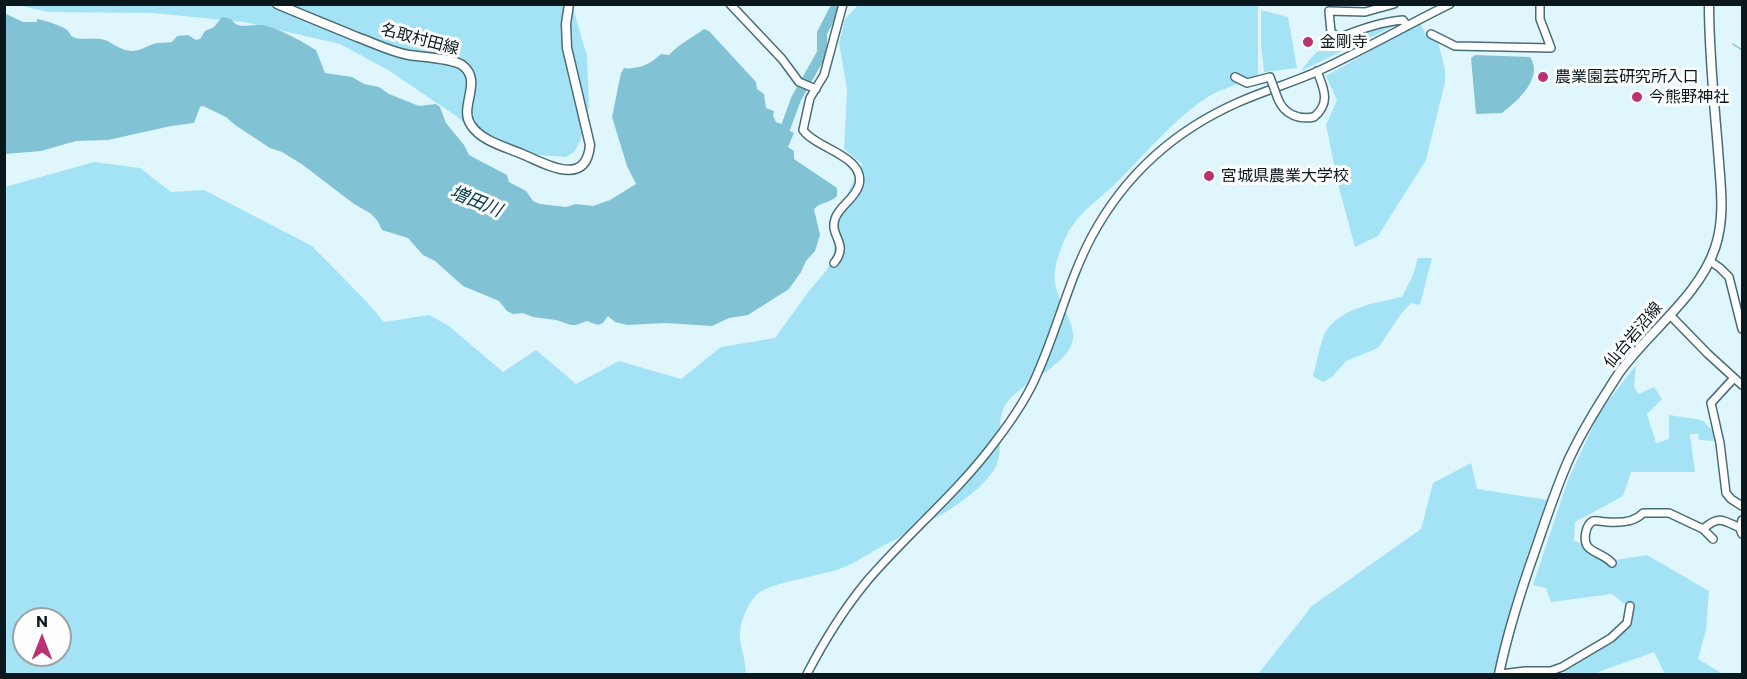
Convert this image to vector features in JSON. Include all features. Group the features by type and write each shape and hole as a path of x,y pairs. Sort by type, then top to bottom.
{"main road":[{"name":"名取村田線","path":"277,4 383,47 405,54 451,61 462,65 472,84 467,112 470,125 486,138 545,165 559,170 568,170 584,164 590,152 567,48 566,24 569,4"},
{"name":"仙台岩沼線","path":"1500,675 1505,642 1519,595 1569,460 1587,424 1621,371 1699,279 1710,261 1720,229 1721,205 1709,4"}],"street":[{"path":"730,4 782,59 799,82 812,88"},
{"path":"834,263 841,249 834,228 834,220 857,189 859,177 854,165 847,159 821,146 803,132 803,123 812,88 824,75 843,4"},
{"path":"1394,4 1365,12 1329,11 1331,32 1339,38 1377,24 1403,20 1407,26"},
{"path":"807,675 836,624 868,580 992,446 1016,412 1038,373 1080,260 1103,216 1125,185 1146,163 1172,140 1206,118 1317,71 1450,4"},
{"path":"1431,34 1455,46 1551,48 1539,19 1540,4"},
{"path":"1235,77 1247,83 1270,77 1284,110 1300,118 1314,117 1323,106 1325,97 1317,71"},
{"path":"1710,261 1729,277 1743,329"},
{"path":"1670,315 1708,354 1743,385"},
{"path":"1734,378 1711,402 1719,435 1726,493 1743,506"},
{"path":"1612,563 1608,558 1589,548 1586,543 1586,531 1590,523 1594,521 1605,523 1629,521 1639,517 1642,513 1668,513 1703,530 1713,538"},
{"path":"1703,530 1713,521 1721,519 1742,527"},
{"path":"1500,675 1525,670 1551,671 1562,667 1611,638 1627,622 1630,606"}],"shaded area":[{"path":"17,5 572,5 587,56 589,106 580,142 574,152 566,157 538,155 501,146 480,137 456,116 388,70 340,44 244,22 153,13 49,12"},
{"path":"858,5 1258,5 1258,78 1222,90 1197,104 1076,220 1067,235 1059,253 1055,281 1071,324 1073,340 1069,349 1055,365 1015,394 1003,409 998,462 994,470 972,494 943,514 852,564 765,589 757,594 747,609 740,628 740,642 746,674 5,674 5,187 94,162 140,168 171,192 204,190 312,246 384,322 429,315 449,326 503,372 536,350 576,384 619,361 681,379 721,347 775,338 826,271 834,256 834,221 862,164 844,149 847,89 839,43 845,19"},
{"path":"1261,10 1288,17 1297,68 1264,72"},
{"path":"1400,23 1301,71 1314,55 1328,46 1370,30"},
{"path":"1420,23 1427,36 1438,42 1445,69 1445,82 1426,160 1378,236 1355,247 1339,188 1326,125 1337,100 1326,76"},
{"path":"1418,258 1432,258 1420,305 1411,303 1378,348 1346,361 1333,376 1323,382 1313,376 1322,340 1330,326 1358,308 1402,297 1413,275"},
{"path":"1636,365 1634,386 1638,394 1654,387 1662,399 1647,414 1656,443 1669,439 1669,415 1702,420 1714,432 1714,441 1699,440 1698,434 1690,434 1695,472 1631,472 1623,496 1575,522 1574,540 1609,561 1647,555 1709,591 1706,630 1698,659 1723,674 1665,674 1654,652 1597,674 1565,674 1564,669 1612,638 1633,611 1612,594 1551,602 1546,588 1533,585 1568,480 1599,413"},
{"path":"1471,463 1477,489 1548,500 1517,586 1495,674 1258,674 1312,606 1421,529 1433,483"}],"water":[{"path":"4,13 23,22 37,22 37,19 48,22 65,28 73,37 101,39 131,51 140,50 155,43 172,42 177,36 188,35 196,40 200,39 205,31 214,27 222,17 231,19 240,25 274,28 316,50 325,73 352,77 419,106 436,104 440,107 446,123 469,155 507,175 509,182 526,191 533,201 566,207 576,204 593,206 610,200 636,184 627,166 612,117 621,73 624,68 644,66 661,54 669,55 704,29 709,31 756,82 757,89 764,94 766,108 774,111 773,116 776,122 794,133 788,147 794,151 794,159 837,188 837,196 814,209 820,235 815,251 789,289 748,315 729,318 712,326 666,323 627,325 615,322 608,316 603,323 598,325 587,321 571,325 523,313 513,314 507,311 499,301 463,286 435,261 423,255 408,238 382,230 370,213 354,204 303,165 282,152 270,148 226,117 203,106 200,107 194,123 108,140 76,141 41,151 5,154"},
{"path":"1475,55 1530,57 1534,72 1532,80 1522,95 1502,113 1476,114 1471,58"}],"waterway":[{"name":"増田川","path":"781,140 796,99 822,53 822,33 837,4"},
{"path":"1733,44 1742,50"}],"place":[{"name":"金剛寺","path":"1308,42"},
{"name":"農業園芸研究所入口","path":"1543,77"},
{"name":"今熊野神社","path":"1637,97"},
{"name":"宮城県農業大学校","path":"1209,176"}]}
